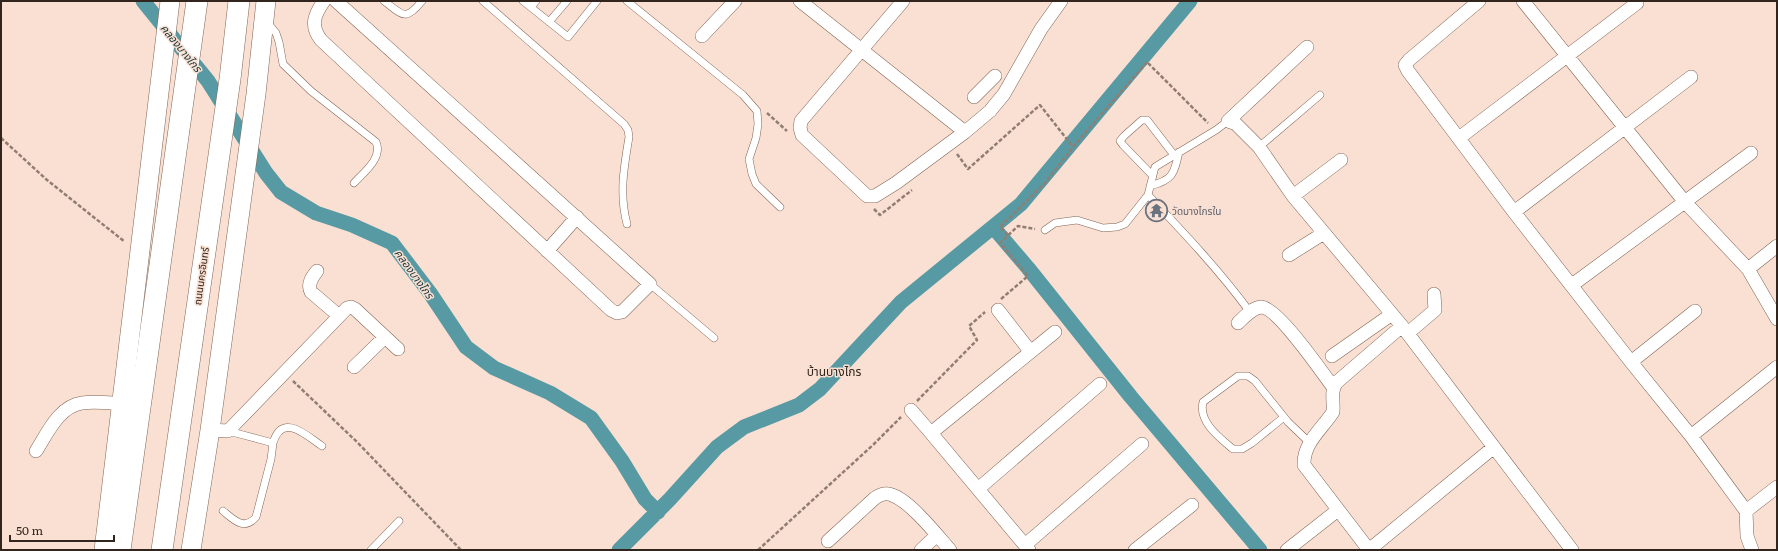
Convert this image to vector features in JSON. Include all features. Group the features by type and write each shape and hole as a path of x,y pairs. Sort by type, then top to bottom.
{"main road":[{"path":"104,550 123,404 162,57 170,1"},
{"path":"120,550 197,1"},
{"name":"ถนนนครอินทร์","path":"162,550 230,79 239,1"},
{"path":"191,550 219,431 244,173 256,94 265,10"}],"street":[{"path":"324,1 318,10 314,25 315,33 321,40 611,310 617,313 622,312 650,284 336,1"},
{"path":"702,36 735,1"},
{"path":"800,1 965,132"},
{"path":"902,1 801,121 800,128 802,135 867,196 875,196 896,183 965,132 994,106 1009,84 1041,29 1061,1"},
{"path":"1479,1 1405,65 1514,212 1691,436 1746,511 1747,536 1752,550"},
{"path":"1523,1 1684,201 1748,269 1777,319"},
{"path":"1459,138 1637,3"},
{"path":"1307,47 1228,121 1236,124 1259,147 1293,196 1405,330 1572,550"},
{"path":"974,97 990,73 1009,84"},
{"path":"1514,212 1691,77"},
{"path":"1572,285 1751,153"},
{"path":"1293,196 1340,160"},
{"path":"547,251 577,217"},
{"path":"1289,255 1324,233"},
{"path":"1748,269 1777,246"},
{"path":"317,271 311,280 309,288 311,292 338,316"},
{"path":"1333,387 1337,382 1405,330 1435,310 1434,294"},
{"path":"219,431 284,372 347,308 351,307 398,349"},
{"path":"1238,323 1250,312 1259,307 1266,308 1272,312 1298,340 1333,387 1334,412 1303,454 1304,465 1369,550 1494,447"},
{"path":"998,310 1030,351"},
{"path":"1631,362 1695,311"},
{"path":"1332,356 1392,314"},
{"path":"931,433 1055,332"},
{"path":"354,367 385,337"},
{"path":"1691,436 1777,367"},
{"path":"978,489 1100,384"},
{"path":"36,451 60,416 72,406 81,403 123,404"},
{"path":"911,410 1027,547 1142,444"},
{"path":"1746,511 1777,487"},
{"path":"828,541 882,494 891,494 901,499 950,550"},
{"path":"1135,550 1192,505"},
{"path":"1287,550 1338,510"},
{"path":"921,550 937,535"}],"lane":[{"path":"384,1 401,14 407,15 412,13 422,1"},
{"path":"483,1 624,124 629,137 621,192 622,209 627,224"},
{"path":"523,1 568,38 597,1"},
{"path":"531,8 536,1"},
{"path":"549,22 567,1"},
{"path":"627,1 743,95 757,111 758,124 756,138 749,159 752,174 756,184 780,207"},
{"path":"265,10 280,42 283,64 311,91 376,142 379,152 375,160 354,183"},
{"path":"1259,147 1320,95"},
{"path":"1150,186 1163,183 1170,178 1174,170 1176,153 1147,120 1142,120 1120,141 1122,146 1152,175"},
{"path":"1045,230 1055,223 1077,220 1103,228 1117,228 1125,224 1148,195 1155,167 1216,130 1228,121"},
{"path":"1148,195 1192,241 1229,283 1250,312"},
{"path":"650,284 714,338"},
{"path":"1284,417 1252,443 1242,449 1233,449 1215,434 1204,415 1202,407 1203,402 1238,376 1248,376 1255,381 1284,417 1310,443"},
{"path":"223,511 238,523 245,524 251,522 256,517 271,459 273,443 279,431 285,427 291,427 322,446"},
{"path":"219,431 273,443"},
{"path":"371,550 399,521"}],"path":[{"path":"1008,236 1000,227 1045,183 1073,147 1147,62 1216,130"},
{"path":"951,159 957,154 968,169 1040,106 1073,147"},
{"path":"764,110 793,136"},
{"path":"1,138 47,180 140,254"},
{"path":"868,204 880,215 916,187"},
{"path":"1000,243 1018,226 1045,230"},
{"path":"284,372 357,442 461,550"}],"waterway":[{"name":"คลองบางไกร","path":"143,1 208,81 266,173 281,192 316,213 352,225 392,243 430,293 466,347 494,368 550,393 591,418 622,461 645,499 658,512"},
{"path":"619,550 670,499 717,447 744,427 799,405 820,389 901,302 1021,204 1190,1"},
{"path":"993,227 1028,268 1131,397 1260,550"}],"place":[{"name":"วัดบางไกรใน","path":"1156,211"}],"district":[{"name":"บ้านบางไกร","path":"834,372"}]}
